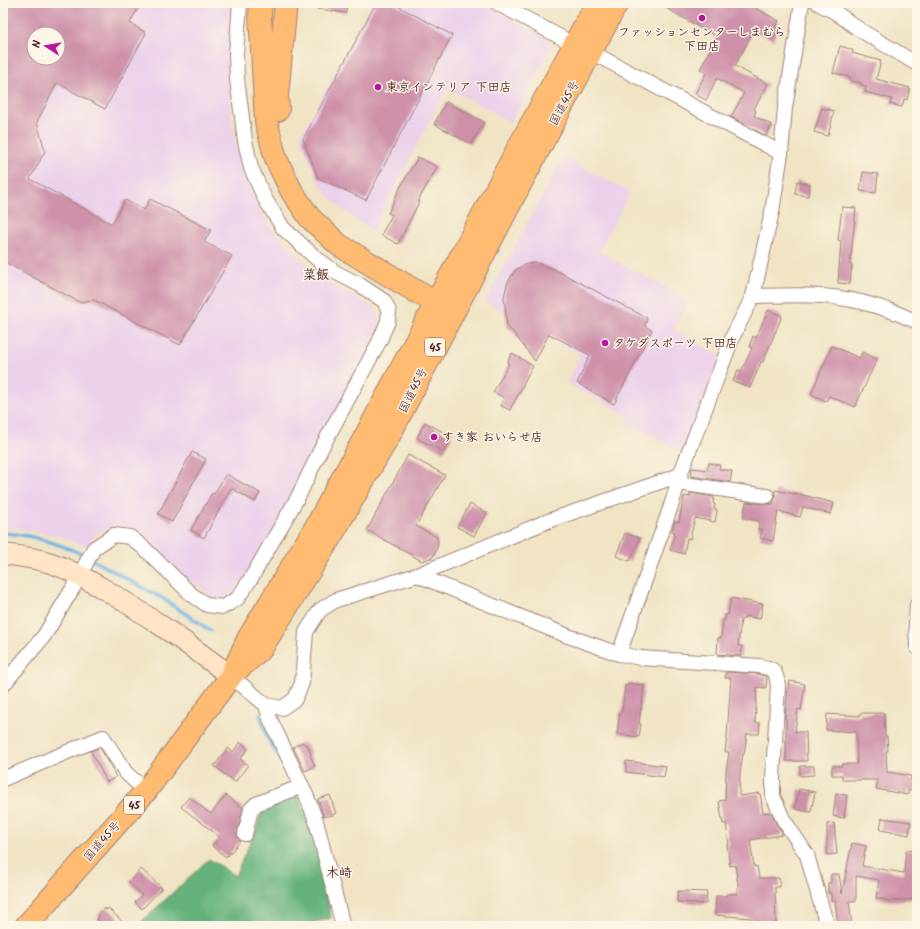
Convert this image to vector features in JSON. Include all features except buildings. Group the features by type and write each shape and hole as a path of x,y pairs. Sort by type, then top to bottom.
{"highway":[{"path":"261,3 260,14 266,121 276,159 292,192 310,218 339,245 407,286 445,299"},
{"path":"286,3 277,96 279,127 290,164 307,193 322,213 347,235 445,299"},
{"name":"国道45号","path":"26,926 146,791 231,676 261,649 329,539 390,434 445,299 514,196 583,49 597,3"},
{"name":"国道45号","path":"583,49 617,3"}],"street":[{"path":"3,685 44,636 94,548 114,535 130,536 191,594 207,605 223,607 237,599 250,580 298,497 321,449 388,321 389,311 384,301 360,285 335,272 316,258 283,228 265,199 251,168 245,141 237,79 236,54 240,3"},
{"path":"497,3 781,153"},
{"path":"620,654 679,479 733,336 753,296 772,212 781,153 785,108 802,3"},
{"path":"818,3 835,12 860,30 917,64"},
{"path":"753,296 801,295 833,297 861,302 917,321"},
{"path":"3,554 20,556 50,563 80,575 142,613 231,676 266,705 282,708 295,699 302,683 306,632 320,610 336,600 418,575 548,522 679,479 767,496"},
{"path":"418,575 568,636 620,654 641,658 771,668 776,673 778,685 773,778 774,796 783,819 807,855 827,926"},
{"path":"917,605 917,647"},
{"path":"266,705 270,719 307,796 316,821 343,926"},
{"path":"3,779 103,738 126,773 146,791"},
{"path":"245,834 251,809 256,804 302,786"}],"shaded area":[{"path":"3,3 232,3 228,70 230,109 236,145 260,212 273,230 310,267 332,284 373,307 377,312 379,321 376,332 366,355 258,561 225,598 211,597 173,566 142,535 129,528 105,529 97,533 87,547 61,537 31,530 3,527"},
{"path":"373,3 491,3 489,7 550,40 550,51 511,122 447,88 372,231 345,212 322,188 318,182 300,137"},
{"path":"563,157 630,192 599,252 690,300 673,330 721,356 681,450 627,424 630,417 567,383 581,354 485,302"}],"green space":[{"path":"297,796 310,823 331,918 301,926 137,926 209,859 235,876 261,814"}],"waterway":[{"path":"3,533 24,535 45,540 86,556"},
{"path":"91,559 162,598 211,631"},
{"path":"260,714 266,735 288,772"}],"place":[{"name":"ファッションセンターしまむら 下田店","path":"702,18"},
{"name":"東京インテリア 下田店","path":"378,87"},
{"name":"タケダスポーツ 下田店","path":"605,343"},
{"name":"すき家 おいらせ店","path":"434,437"}],"district":[{"name":"菜飯","path":"316,274"},
{"name":"木崎","path":"339,872"}]}
